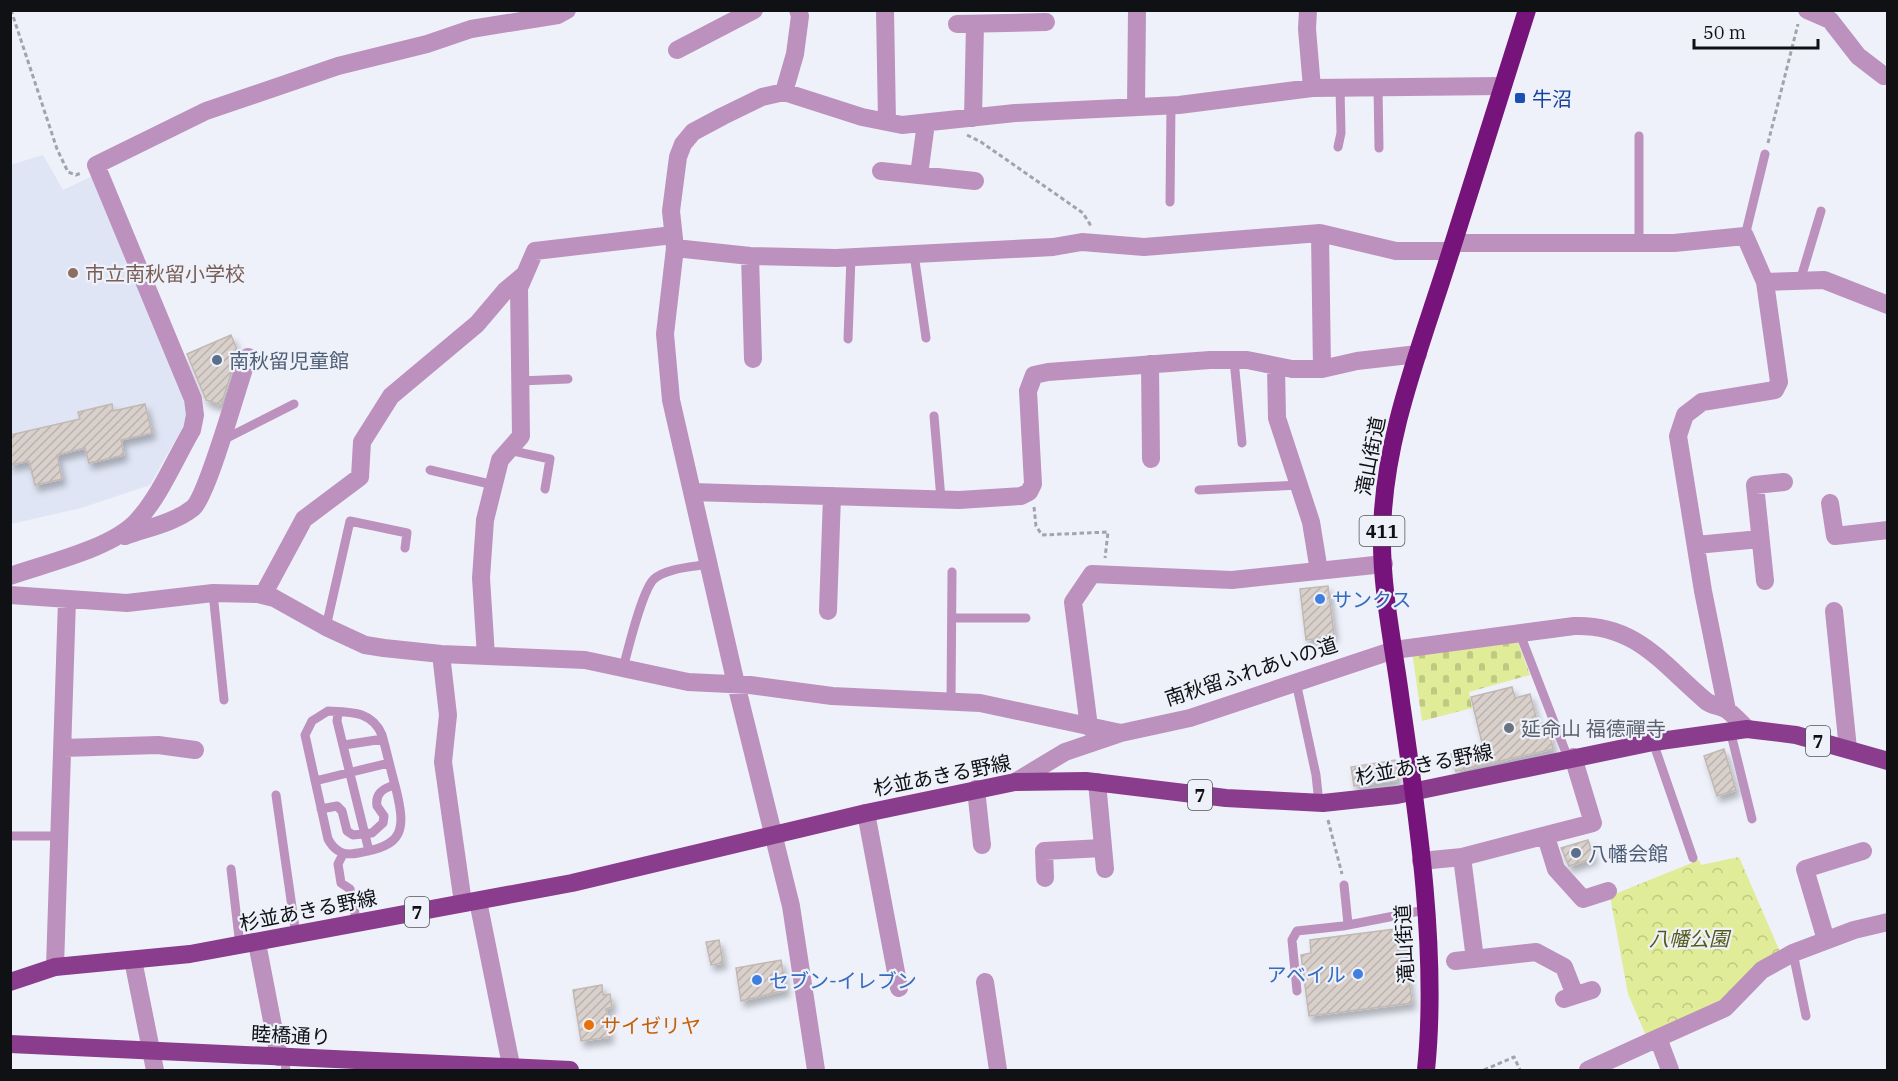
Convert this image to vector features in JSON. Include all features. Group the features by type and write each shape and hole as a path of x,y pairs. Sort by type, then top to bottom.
{"highway":[{"name":"滝山街道","path":"1426,1071 1430,1032 1421,861 1382,537 1388,462 1418,354 1527,10"}],"main road":[{"name":"杉並あきる野線","path":"10,982 55,968 248,944 572,883 866,813 1015,782 1097,782 1226,798 1321,803 1369,799 1653,742 1738,730 1778,731 1887,761"},
{"name":"睦橋通り","path":"10,1044 153,1051 283,1061 570,1071"}],"street":[{"path":"92,547 126,530 146,510 192,430 195,416 193,399 96,165 206,111 338,66 427,44 471,29 558,15 567,10"},
{"path":"677,50 754,10"},
{"path":"784,92 795,54 800,16 798,10"},
{"path":"885,10 887,122"},
{"path":"1136,106 1137,10"},
{"path":"1308,10 1307,29 1312,88"},
{"path":"1803,16 1830,20 1858,56 1886,74"},
{"path":"974,118 966,24 1046,22"},
{"path":"816,1071 791,906 736,684 671,400 665,334 674,241 671,211 678,157 683,144 693,132 723,116 762,97 784,92 862,117 902,125 1172,105 1312,88 1502,86"},
{"path":"919,175 926,123"},
{"path":"881,171 975,181"},
{"path":"1320,233 1322,369"},
{"path":"486,656 481,578 485,520 500,460 521,436 519,288 535,251 674,241 750,256 851,257 1102,242 1144,247 1320,233 1396,251 1453,247 1696,242 1745,236 1765,282 1779,382 1775,390 1702,402 1685,415 1678,436 1727,710"},
{"path":"750,256 753,359"},
{"path":"263,595 304,519 360,477 362,442 391,396 477,324 505,291 524,275"},
{"path":"1765,282 1824,280 1887,305"},
{"path":"692,492 941,499 1021,496 1029,492 1033,484 1028,391 1034,375 1150,364 1234,360 1276,367 1322,369 1357,361 1418,354"},
{"path":"10,576 182,516 195,506 212,471 219,442 248,357"},
{"path":"1150,364 1151,459"},
{"path":"1276,367 1276,417 1311,522 1319,571"},
{"path":"1765,581 1755,485 1784,482"},
{"path":"828,611 832,496"},
{"path":"1830,503 1835,536 1887,530"},
{"path":"1696,545 1760,539"},
{"path":"1089,727 1073,602 1092,574 1232,580 1384,564"},
{"path":"10,595 127,603 213,593 263,595 274,598 326,627 365,645 441,654 585,660 688,682 736,684 832,696 980,703 1121,733"},
{"path":"55,968 67,600"},
{"path":"1833,611 1848,749"},
{"name":"南秋留ふれあいの道","path":"1015,782 1065,752 1121,733 1190,718 1394,650 1574,626 1594,625 1617,630 1650,650 1709,703 1727,710 1738,730"},
{"path":"441,654 448,715 443,762 470,902 512,1069"},
{"path":"63,748 158,745 195,750"},
{"path":"1421,861 1462,857 1593,823 1571,758"},
{"path":"1097,782 1105,869"},
{"path":"976,789 982,845"},
{"path":"866,813 899,988"},
{"path":"1546,837 1556,869 1583,899 1608,891"},
{"path":"1045,878 1044,851 1103,848"},
{"path":"1826,940 1805,869 1863,851"},
{"path":"1462,857 1475,959"},
{"path":"1588,1071 1725,1008 1762,970 1793,954 1826,940 1887,922"},
{"path":"248,944 283,1061"},
{"path":"1455,961 1536,952 1564,967 1577,995"},
{"path":"133,960 153,1051 155,1071"},
{"path":"985,982 998,1071"},
{"path":"1658,1038 1670,1071"}],"lane":[{"path":"1378,87 1379,148"},
{"path":"1338,147 1341,133 1340,88"},
{"path":"1170,202 1172,105"},
{"path":"1639,136 1639,243"},
{"path":"1745,236 1765,154"},
{"path":"1800,281 1821,211"},
{"path":"914,254 926,338"},
{"path":"848,339 851,257"},
{"path":"1234,360 1242,443"},
{"path":"520,381 568,379"},
{"path":"219,442 294,404"},
{"path":"934,416 941,499"},
{"path":"508,450 550,459 545,489"},
{"path":"430,470 494,485"},
{"path":"1199,490 1299,485"},
{"path":"326,627 350,521 407,533 405,548"},
{"path":"623,668 642,605 653,580 662,574 709,564"},
{"path":"951,701 952,572"},
{"path":"213,593 224,700"},
{"path":"952,618 1026,618"},
{"path":"1520,634 1571,758"},
{"path":"1296,682 1321,803"},
{"path":"338,711 337,721 369,852"},
{"path":"338,711 355,712 372,719 378,725 383,739 402,816 400,832 388,844 369,852 343,854 337,851 328,839 305,735 307,727 319,714 338,711"},
{"path":"1738,730 1752,819"},
{"path":"344,746 383,739"},
{"path":"1653,742 1693,858"},
{"path":"315,781 389,763"},
{"path":"321,809 337,806 342,811 347,831 353,835 365,834 379,829 383,823 384,816 376,799 385,787 395,785"},
{"path":"276,795 296,935"},
{"path":"10,836 60,836"},
{"path":"343,854 338,864 341,883 350,889 357,924"},
{"path":"231,869 248,944"},
{"path":"1344,885 1348,924"},
{"path":"1298,991 1292,940 1297,931 1425,910"},
{"path":"1793,954 1806,1016"}],"path":[{"path":"11,10 57,149 68,172"},
{"path":"1765,154 1803,16"},
{"path":"963,134 981,142 1083,213 1102,242"},
{"path":"1029,492 1036,526 1042,535 1108,532 1105,556 1108,575"},
{"path":"1321,803 1337,847 1344,885"},
{"path":"1484,1071 1514,1057 1520,1071"}],"shaded area":[{"name":"市立南秋留小学校","path":"43,155 63,190 95,175 185,401 186,414 184,425 150,485 81,508 11,524 10,165"}],"green space":[{"path":"1516,637 1530,675 1469,692 1472,708 1422,721 1412,652"},
{"name":"八幡公園","path":"1739,857 1781,954 1720,1004 1647,1038 1628,994 1610,896 1699,860 1701,865"}],"building":[{"path":"231,335 238,352 221,405 206,400 187,354"},
{"path":"112,404 113,411 145,404 152,433 121,440 124,455 89,463 85,448 57,455 62,479 35,485 29,461 10,465 10,435 80,419 78,412"},
{"path":"1328,586 1334,636 1306,640 1300,589"},
{"path":"1512,687 1515,698 1530,694 1538,725 1547,722 1553,749 1456,771 1451,754 1483,747 1471,697"},
{"path":"1724,749 1736,790 1717,796 1704,756"},
{"path":"1395,760 1398,780 1354,786 1351,767"},
{"name":"八幡会館","path":"1588,840 1594,858 1569,866 1561,848"},
{"path":"1402,928 1412,1003 1309,1016 1301,955 1311,953 1310,940"},
{"path":"719,940 723,963 711,965 706,942"},
{"path":"781,960 786,990 741,1001 736,968"},
{"path":"602,985 603,995 610,994 612,1007 606,1009 610,1037 581,1041 573,990"}],"place":[{"name":"牛沼","path":"1520,98"},
{"name":"市立南秋留小学校","path":"73,273"},
{"name":"南秋留児童館","path":"217,360"},
{"name":"サンクス","path":"1320,599"},
{"name":"延命山 福德禪寺","path":"1509,728"},
{"name":"八幡会館","path":"1576,853"},
{"name":"アベイル","path":"1358,974"},
{"name":"セブン-イレブン","path":"757,980"},
{"name":"サイゼリヤ","path":"589,1025"}]}
